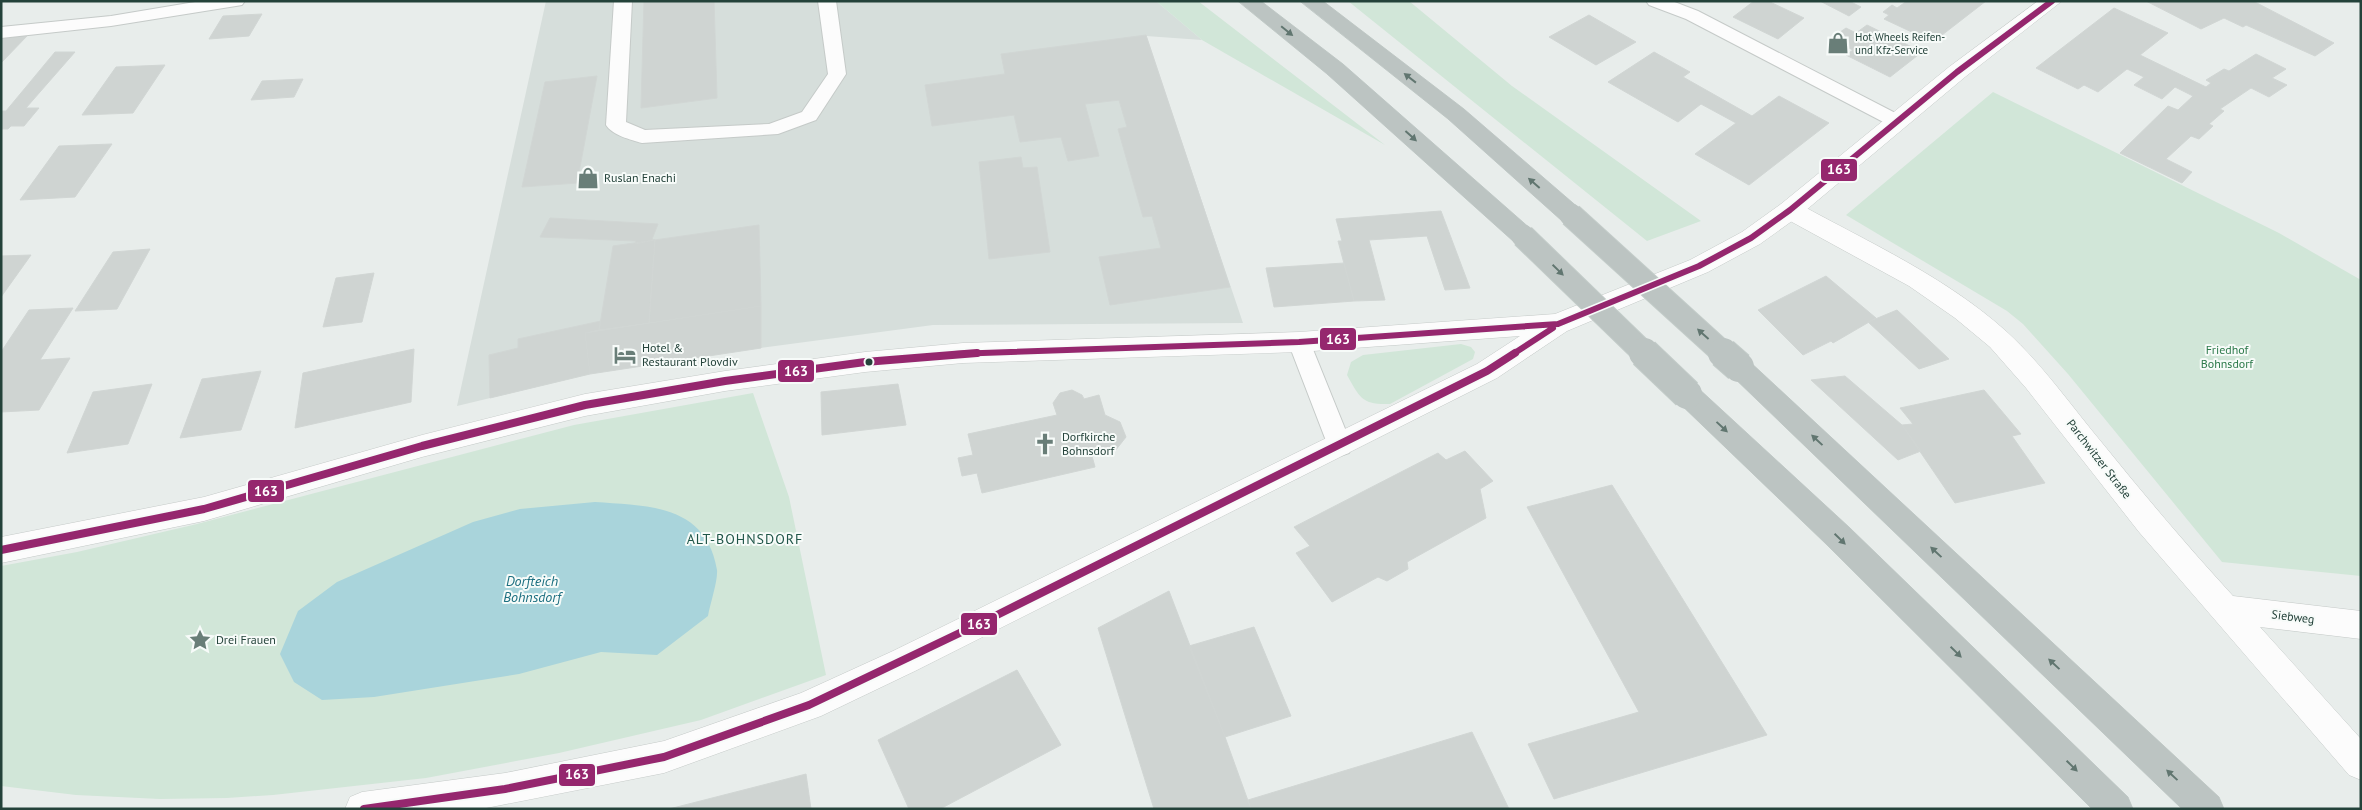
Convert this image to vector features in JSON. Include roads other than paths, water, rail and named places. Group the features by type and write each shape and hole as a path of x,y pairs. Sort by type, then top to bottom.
{"highway":[{"path":"1248,1 1335,69 1523,236 1838,536 2116,809"},
{"path":"1310,1 1456,114 1739,366 2207,809"}],"street":[{"path":"362,809 505,789 664,756 810,705 965,631 1340,446 1487,371 1558,324 1699,266 1751,238 1790,210 1965,66 2052,1"},
{"name":"Parchwitzer Straße","path":"1790,210 1918,280 1964,311 1999,340 2036,381 2149,523 2361,764"},
{"path":"1,550 83,535 204,509 422,446 585,405 725,381 865,362 955,354 1299,342 1558,324"},
{"name":"Siebweg","path":"2224,609 2361,625"}],"lane":[{"path":"1,33 111,21 236,1"},
{"path":"623,1 616,125 642,137 770,130 809,116 837,74 827,1"},
{"path":"1655,1 1692,15 1898,122"},
{"path":"1299,342 1340,446"}],"water":[{"name":"Dorfteich Bohnsdorf","path":"595,502 635,505 672,513 688,521 701,532 711,548 717,575 708,616 657,655 601,652 519,674 374,697 322,700 294,682 280,654 298,611 337,582 473,522 520,509"}],"place":[{"name":"Hot Wheels Reifen- und Kfz-Service","path":"1838,43"},
{"name":"Ruslan Enachi","path":"588,178"},
{"name":"Hotel & Restaurant Plovdiv","path":"625,355"},
{"name":"Dorfkirche Bohnsdorf","path":"1045,444"},
{"name":"Drei Frauen","path":"200,640"}],"district":[{"name":"ALT-BOHNSDORF","path":"745,539"}],"park label":[{"name":"Friedhof Bohnsdorf","path":"2227,357"}]}
